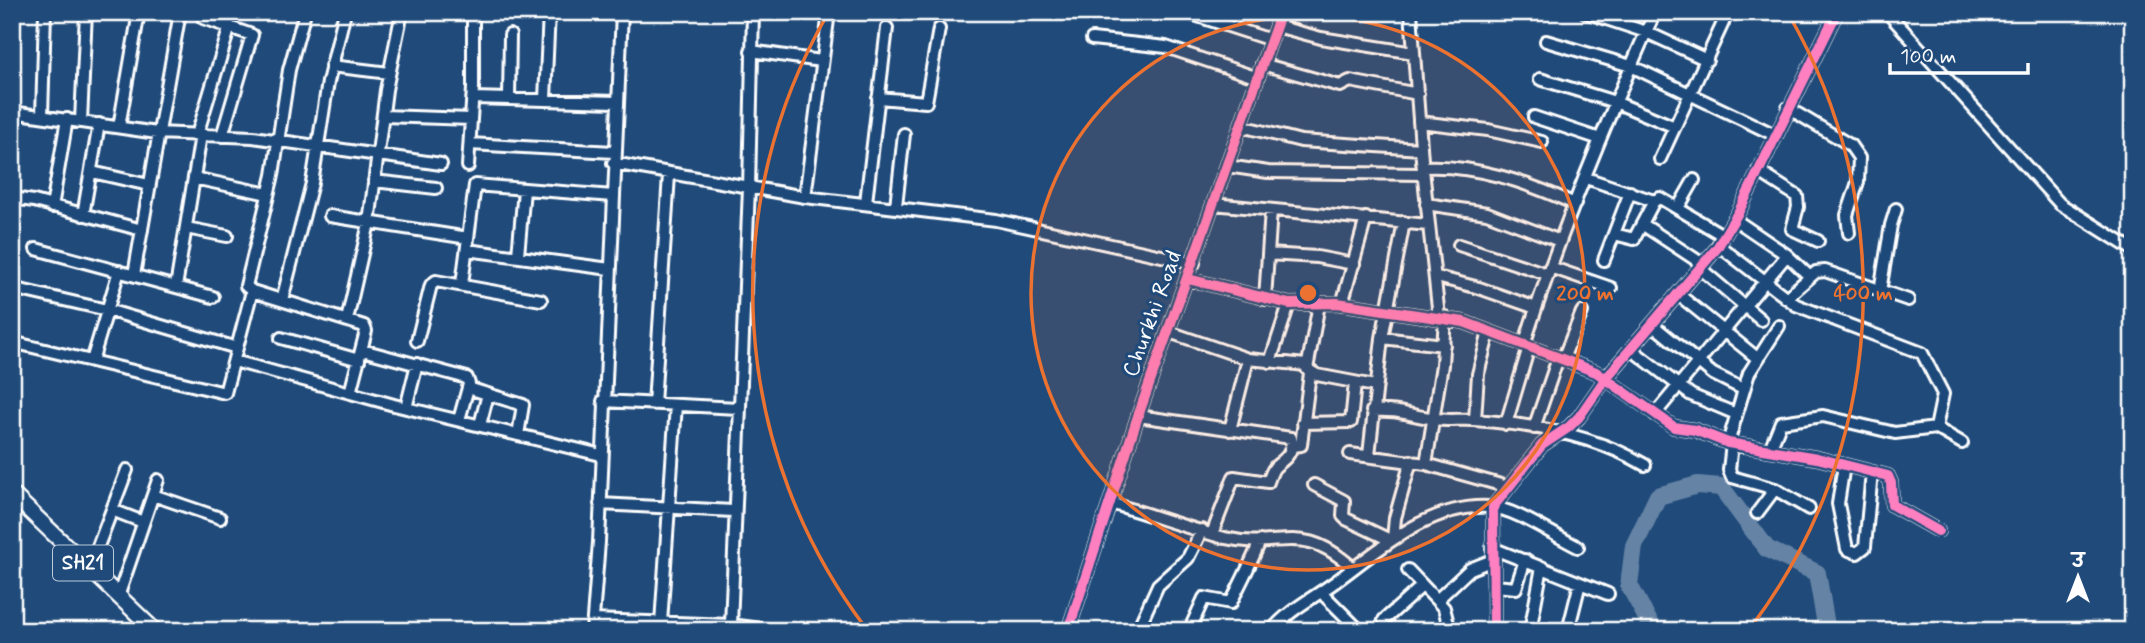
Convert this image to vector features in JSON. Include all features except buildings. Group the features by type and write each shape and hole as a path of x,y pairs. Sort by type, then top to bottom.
{"main road":[{"name":"SH21","path":"12,494 155,631"}],"street":[{"path":"42,116 45,12"},
{"path":"81,121 86,12"},
{"path":"119,127 139,12"},
{"path":"134,275 180,12"},
{"path":"12,342 221,393 228,387 251,291 246,282 279,141 289,70 305,12"},
{"path":"282,300 318,148 331,66 345,12"},
{"path":"347,320 369,223 389,73 402,12"},
{"path":"468,166 473,98 473,12"},
{"path":"545,99 550,12"},
{"path":"622,12 592,625 661,622 693,627 730,625 777,631"},
{"path":"730,625 749,188 753,12"},
{"path":"805,197 829,12"},
{"path":"1185,12 1271,40"},
{"name":"Churkhi Road","path":"1069,630 1138,416 1281,12"},
{"path":"1411,12 1428,225 1444,345 1426,464"},
{"path":"1585,12 1646,32 1707,60"},
{"path":"1506,424 1549,270 1615,102 1655,12"},
{"path":"1660,159 1728,12"},
{"path":"1494,631 1493,507 1542,445 1579,417 1606,378 1679,295 1721,241 1837,12"},
{"path":"1887,12 2060,204 2133,250"},
{"path":"203,18 250,33 251,38 222,136"},
{"path":"176,287 199,135 230,26"},
{"path":"1276,26 1330,40 1415,53"},
{"path":"866,202 887,28"},
{"path":"878,98 926,102 939,29"},
{"path":"509,99 510,35"},
{"path":"1092,39 1166,47 1258,78"},
{"path":"1546,41 1631,66 1775,135"},
{"path":"751,51 821,61"},
{"path":"1262,64 1340,86 1350,81 1418,93"},
{"path":"331,66 389,73"},
{"path":"1540,79 1615,102 1675,127"},
{"path":"473,98 617,102"},
{"path":"1788,108 1850,145 1859,158 1858,183 1847,215 1849,233"},
{"path":"12,112 157,133 279,141 441,164"},
{"path":"383,116 471,119"},
{"path":"1534,117 1600,139"},
{"path":"52,206 67,120"},
{"path":"1419,122 1457,125 1542,142"},
{"path":"83,215 99,124"},
{"path":"1241,126 1301,141 1421,149"},
{"path":"896,206 904,134"},
{"path":"470,144 614,157 669,175 805,197 896,206 1086,237 1194,263"},
{"path":"1227,166 1268,173 1455,167 1536,188 1575,204"},
{"path":"1758,171 1797,196 1798,207 1792,229 1818,241"},
{"path":"92,172 149,185"},
{"path":"654,404 669,175"},
{"path":"194,178 268,194"},
{"path":"1586,178 1654,201"},
{"path":"1678,208 1694,180"},
{"path":"374,181 436,188"},
{"path":"462,284 475,185 612,196"},
{"path":"518,256 524,190"},
{"path":"1604,260 1630,192"},
{"path":"12,198 142,230"},
{"path":"1614,234 1632,241 1654,201 1660,198 1678,208 1721,241 1786,298 1806,310 1922,353 1943,394 1936,428"},
{"path":"1213,204 1428,225"},
{"path":"1426,204 1486,213 1560,241"},
{"path":"1880,291 1896,209"},
{"path":"1265,299 1271,210"},
{"path":"330,216 518,256 610,269"},
{"path":"1342,304 1366,218"},
{"path":"1734,219 1787,255 1810,277"},
{"path":"1369,455 1382,338 1404,222"},
{"path":"1642,224 1702,267 1761,320"},
{"path":"186,228 227,236"},
{"path":"1460,246 1611,288"},
{"path":"36,249 213,297"},
{"path":"1268,254 1317,257 1354,264"},
{"path":"1655,414 1787,255"},
{"path":"92,361 119,271"},
{"path":"1786,298 1810,277 1825,271 1908,300"},
{"path":"1437,277 1479,288 1536,309"},
{"path":"1188,279 1289,304 1342,304 1442,317 1489,332 1606,378 1674,427 1695,429 1730,443 1844,465 1890,479 1892,505 1938,531"},
{"path":"417,341 433,282 462,284 541,300"},
{"path":"12,288 107,310 237,348"},
{"path":"251,291 366,328 350,393"},
{"path":"1679,295 1757,358"},
{"path":"1270,362 1289,304"},
{"path":"1292,446 1301,445 1308,369 1319,304"},
{"path":"1534,428 1582,312"},
{"path":"1653,325 1723,381 1743,389"},
{"path":"1779,326 1757,358 1743,389 1730,443 1729,474 1775,489 1809,509"},
{"path":"1169,331 1248,359 1308,369 1355,383 1376,386"},
{"path":"1475,420 1478,374 1489,332"},
{"path":"281,338 417,364 465,377 469,380 468,388 459,420"},
{"path":"1382,338 1444,345"},
{"path":"1631,349 1703,401 1736,414"},
{"path":"1230,430 1248,359"},
{"path":"234,361 406,408 601,456"},
{"path":"406,408 417,364"},
{"path":"1353,418 1355,383"},
{"path":"468,388 523,405 518,435"},
{"path":"480,425 488,394"},
{"path":"603,401 738,408"},
{"path":"661,622 676,405"},
{"path":"1303,423 1348,423 1353,418 1409,411 1434,419 1475,420 1534,428 1610,448 1645,465"},
{"path":"1138,416 1288,437 1292,446"},
{"path":"1770,449 1778,425 1785,420 1830,416 1895,433 1936,428 1962,443"},
{"path":"1137,631 1158,585 1188,558 1207,532 1234,477 1268,482 1275,467 1283,464 1292,446"},
{"path":"1350,454 1426,464 1508,486"},
{"path":"1391,540 1411,461"},
{"path":"1844,465 1839,513 1847,549 1857,553 1865,547 1872,472"},
{"path":"89,570 127,470"},
{"path":"118,597 158,480"},
{"path":"1314,485 1344,501 1343,516 1346,519 1391,540"},
{"path":"1757,513 1775,489"},
{"path":"153,495 220,518"},
{"path":"1110,502 1207,532 1260,541 1308,540 1339,555 1353,568"},
{"path":"600,504 733,511"},
{"path":"1271,631 1285,615 1391,540 1458,509 1493,507 1578,547"},
{"path":"112,510 143,522"},
{"path":"1189,631 1204,598 1226,605 1231,603 1241,578 1248,572 1260,541"},
{"path":"1437,600 1470,569 1493,554 1525,559 1608,594"},
{"path":"1495,586 1516,588 1525,559"},
{"path":"1530,631 1542,567"},
{"path":"1408,569 1446,613 1450,631"},
{"path":"1568,631 1580,583"},
{"path":"1384,620 1422,586"},
{"path":"1321,592 1360,631"}],"waterway":[{"path":"1654,631 1629,585 1634,546 1658,496 1698,485 1721,487 1767,549 1817,573 1827,631"}],"cycle path":[{"path":"1068,631 1138,416 1281,12"},
{"path":"1494,631 1493,507 1542,445 1579,417 1606,378 1717,248 1739,211 1837,12"},
{"path":"1188,279 1289,304 1337,303 1464,322 1596,372 1674,427 1695,430 1728,443 1817,458 1888,476 1892,505 1938,531"}]}
